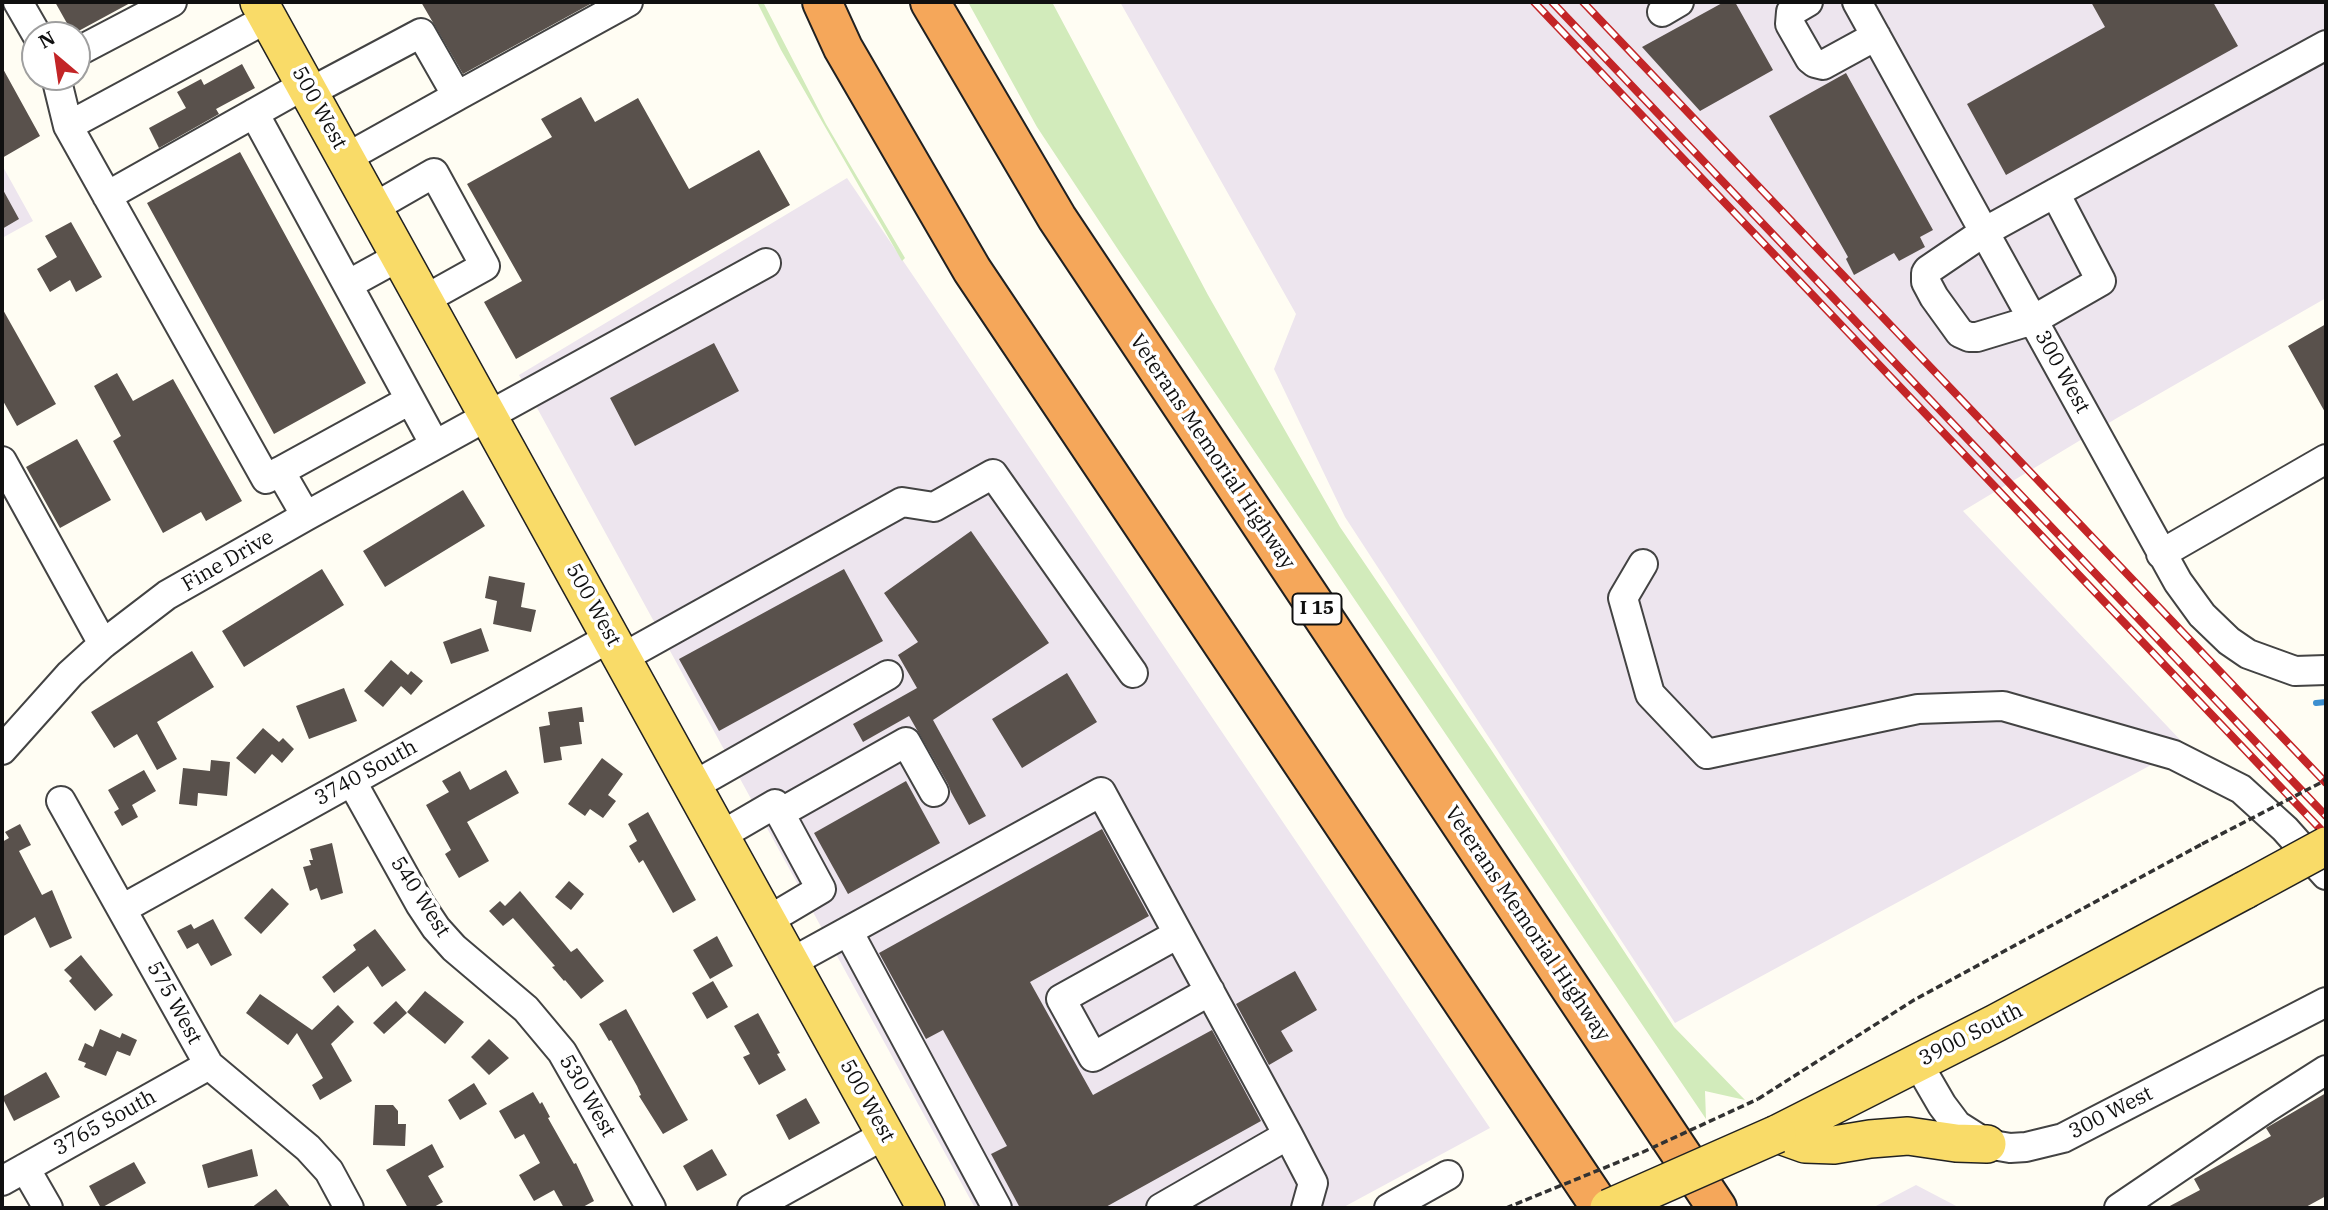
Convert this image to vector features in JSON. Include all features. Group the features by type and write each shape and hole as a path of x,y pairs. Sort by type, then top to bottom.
{"highway":[{"path":"822,2 843,48 972,270 1601,1208"},
{"name":"Veterans Memorial Highway","path":"930,2 1056,218 1717,1208"}],"main road":[{"name":"500 West","path":"264,10 926,1208"},
{"name":"3900 South","path":"1609,1208 1777,1134 1996,1023 2326,846"},
{"path":"1777,1134 1805,1144 1834,1145 1908,1136 1956,1143 1987,1144"}],"street":[{"path":"19,2 29,21"},
{"path":"91,45 172,2"},
{"path":"346,158 628,2"},
{"path":"1808,2 1791,12 1790,24 1810,60 1815,63 1824,65 1876,36"},
{"name":"300 West","path":"1866,5 1876,36 2178,582 2202,615 2229,641 2248,654 2295,671 2326,670"},
{"path":"68,126 264,10"},
{"path":"107,196 254,113 421,33 457,96"},
{"path":"2055,193 2101,281 2033,320 1977,337 1964,335 1954,328 1934,297 1926,282 1928,270 1984,233 2055,193 2326,45"},
{"path":"59,91 68,126 266,479 410,400"},
{"path":"254,113 435,445"},
{"path":"373,208 434,173 485,266 425,300"},
{"path":"349,284 400,256"},
{"name":"Fine Drive","path":"5,739 103,644 167,595 766,263"},
{"path":"2161,554 2326,459"},
{"path":"2,461 103,644"},
{"path":"281,471 306,516"},
{"name":"3740 South","path":"122,909 352,782 902,502 933,507 993,474 1133,673"},
{"path":"1643,564 1623,598 1650,694 1707,754 1917,709 2003,706 2174,755 2241,789 2285,829 2326,874"},
{"path":"693,786 888,675"},
{"path":"780,813 906,742 934,792"},
{"name":"540 West","path":"352,782 415,896 436,928 454,948 510,994"},
{"path":"790,963 1101,792 1313,1183 1306,1208"},
{"name":"575 West","path":"61,802 209,1065 308,1147 329,1171 349,1208"},
{"path":"720,836 775,804 780,813 821,889 767,921"},
{"path":"848,931 997,1208"},
{"path":"1178,933 1061,999 1093,1057 1210,991"},
{"name":"530 West","path":"510,994 547,1032 562,1052 651,1208"},
{"name":"300 West","path":"1917,1062 1957,1125 1987,1144 2010,1148 2026,1147 2063,1138 2326,1002"},
{"name":"3765 South","path":"13,1174 209,1065"},
{"path":"2119,1208 2326,1070"},
{"path":"752,1208 886,1133"},
{"path":"1169,1206 1288,1135"},
{"path":"13,1174 48,1208"},
{"path":"1390,1208 1448,1175"}],"path":[{"path":"1506,1208 1643,1152 1758,1099 1914,1000 2326,780"}],"shaded area":[{"path":"1120,2 2326,2 2326,298 2117,418 1963,511 2186,746 1675,1023 1345,517 1274,369 1296,314"},
{"path":"2,165 33,221 2,238"},
{"path":"847,178 1490,1128 1342,1208 975,1208 519,375"},
{"path":"1916,1185 1960,1208 1872,1208"}],"green space":[{"path":"757,2 763,2 826,124 905,258 902,261 781,50"},
{"path":"968,2 1052,2 1208,295 1340,527 1674,1027 1745,1100 1705,1091 1706,1119 1037,127"}],"building":[{"path":"55,2 132,2 91,24 91,21 66,21"},
{"path":"421,2 594,2 463,74"},
{"path":"1724,2 1735,2 1773,70 1700,111 1642,47"},
{"path":"2091,2 2213,2 2238,46 2006,175 1967,104 2105,27"},
{"path":"242,64 255,88 216,109 219,114 159,148 149,128 186,108 177,92 201,79 204,85"},
{"path":"2,67 40,136 2,158"},
{"path":"1846,73 1933,230 1920,237 1925,247 1899,261 1894,253 1854,275 1846,259 1848,257 1769,116"},
{"path":"581,97 595,122 638,98 689,189 759,150 790,205 516,359 484,302 522,281 467,184 552,137 541,119"},
{"path":"240,152 366,383 274,434 147,203"},
{"path":"2,188 19,219 2,229"},
{"path":"71,222 102,277 76,292 70,280 50,292 37,269 57,257 45,236"},
{"path":"2,308 56,404 17,426 2,399"},
{"path":"2326,324 2326,414 2288,346"},
{"path":"714,343 739,391 635,446 610,398"},
{"path":"117,373 133,401 173,379 242,501 206,521 201,512 163,533 113,441 121,436 94,386"},
{"path":"77,439 111,500 60,528 26,467"},
{"path":"463,490 485,526 385,587 363,551"},
{"path":"971,531 1049,643 933,720 986,816 969,825 909,716 863,742 853,724 917,688 898,655 918,642 884,593"},
{"path":"322,569 344,605 244,667 222,631"},
{"path":"844,569 883,641 719,731 679,659"},
{"path":"489,576 525,583 521,607 536,610 531,632 493,624 497,601 485,598"},
{"path":"481,628 489,651 451,664 443,642"},
{"path":"192,651 214,687 157,722 177,759 157,770 137,734 114,748 91,712"},
{"path":"391,660 408,675 411,671 423,681 411,695 401,686 383,707 364,691"},
{"path":"1067,673 1097,722 1022,768 992,719"},
{"path":"344,688 357,721 309,739 296,706"},
{"path":"582,707 584,722 579,722 582,744 560,747 562,760 544,763 539,727 550,725 548,712"},
{"path":"263,728 279,742 283,738 294,749 282,763 272,754 255,774 236,758"},
{"path":"602,758 623,774 608,795 616,801 603,818 590,809 585,816 568,804"},
{"path":"211,760 230,762 227,796 198,793 197,806 179,804 183,768 210,771"},
{"path":"144,770 156,791 132,805 138,817 122,826 114,812 119,809 108,790"},
{"path":"506,770 519,793 467,822 489,861 459,878 445,854 451,850 426,805 449,792 442,781 460,771 470,790"},
{"path":"906,781 940,843 848,894 814,833"},
{"path":"648,812 696,900 673,913 643,860 639,863 629,846 637,841 628,824"},
{"path":"20,824 31,845 19,851 42,895 52,890 72,938 50,948 35,917 2,937 2,842 9,838 5,832"},
{"path":"1102,829 1149,916 1030,982 1093,1095 1212,1030 1261,1121 1104,1208 1020,1208 991,1154 1007,1146 943,1030 926,1039 879,953"},
{"path":"332,843 343,893 321,900 317,888 310,891 303,867 311,865 309,860 313,860 310,849"},
{"path":"569,881 584,894 571,910 555,897"},
{"path":"272,888 289,904 261,934 244,918"},
{"path":"520,891 571,952 577,948 604,981 581,999 513,918 503,926 489,911 500,901 505,906"},
{"path":"213,919 232,955 211,966 198,943 187,949 177,931 191,924 194,929"},
{"path":"375,929 406,970 382,987 368,966 334,993 322,977 356,950 353,945"},
{"path":"717,936 733,966 710,979 693,950"},
{"path":"81,955 113,995 95,1011 69,981 72,978 64,970"},
{"path":"1295,971 1317,1010 1281,1031 1293,1051 1269,1065 1236,1004"},
{"path":"713,981 728,1007 707,1019 692,993"},
{"path":"425,991 464,1022 445,1044 407,1012"},
{"path":"260,994 312,1030 338,1005 354,1022 331,1044 352,1081 320,1100 312,1085 323,1078 297,1033 288,1045 246,1013"},
{"path":"396,1001 407,1013 384,1034 373,1023"},
{"path":"626,1009 688,1120 663,1134 639,1096 641,1095 637,1086 611,1040 609,1041 599,1024"},
{"path":"758,1013 780,1053 777,1054 786,1070 759,1085 743,1057 750,1054 734,1026"},
{"path":"100,1029 120,1038 122,1033 137,1040 130,1056 117,1051 106,1076 84,1067 86,1063 78,1060 85,1043 93,1047"},
{"path":"489,1039 509,1058 489,1075 471,1057"},
{"path":"46,1072 60,1097 14,1121 2,1097"},
{"path":"474,1083 487,1104 460,1120 448,1100"},
{"path":"533,1092 540,1104 542,1102 550,1117 548,1118 574,1164 576,1163 594,1201 581,1208 564,1208 554,1190 534,1201 519,1175 540,1163 524,1134 515,1139 499,1111"},
{"path":"2326,1093 2326,1196 2304,1208 2166,1208 2200,1190 2194,1179 2271,1136 2266,1128"},
{"path":"806,1098 820,1123 789,1140 776,1115"},
{"path":"375,1105 393,1105 398,1111 398,1124 406,1124 405,1146 373,1145"},
{"path":"432,1144 444,1167 428,1176 443,1202 432,1208 408,1208 386,1170"},
{"path":"252,1149 258,1176 208,1188 202,1165"},
{"path":"712,1149 727,1175 697,1191 683,1166"},
{"path":"134,1162 146,1183 101,1208 89,1186"},
{"path":"276,1189 291,1208 251,1208"}],"waterway":[{"path":"2316,703 2326,702"}],"railway":[{"path":"1534,2 2326,835"},
{"path":"1552,2 2326,816"},
{"path":"1583,2 2326,783"}]}
